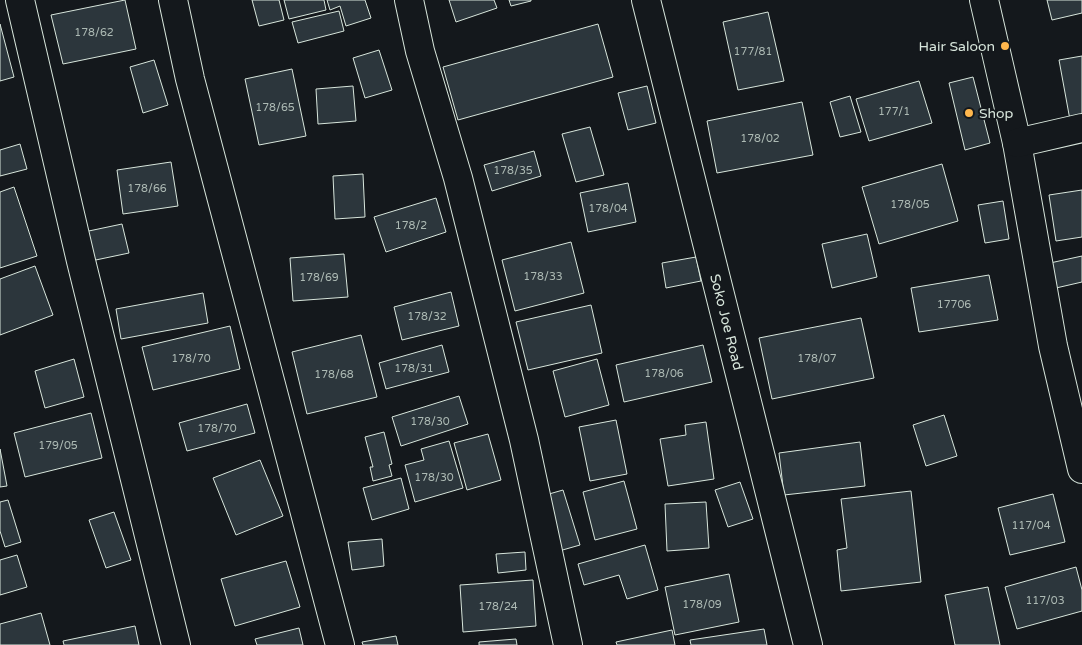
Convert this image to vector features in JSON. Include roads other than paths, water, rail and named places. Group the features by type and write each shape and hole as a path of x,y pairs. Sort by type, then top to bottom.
{"street":[{"path":"20,0 81,261 176,645"},
{"path":"173,0 190,79 340,645"},
{"path":"409,0 420,51 458,178 524,440 568,645"},
{"name":"Soko Joe Road","path":"646,0 808,645"},
{"path":"984,0 1017,143 1053,346 1082,469"},
{"path":"1017,143 1082,128"}],"place":[{"name":"Hair Saloon","path":"1005,46"},
{"name":"Shop","path":"969,113"}]}
